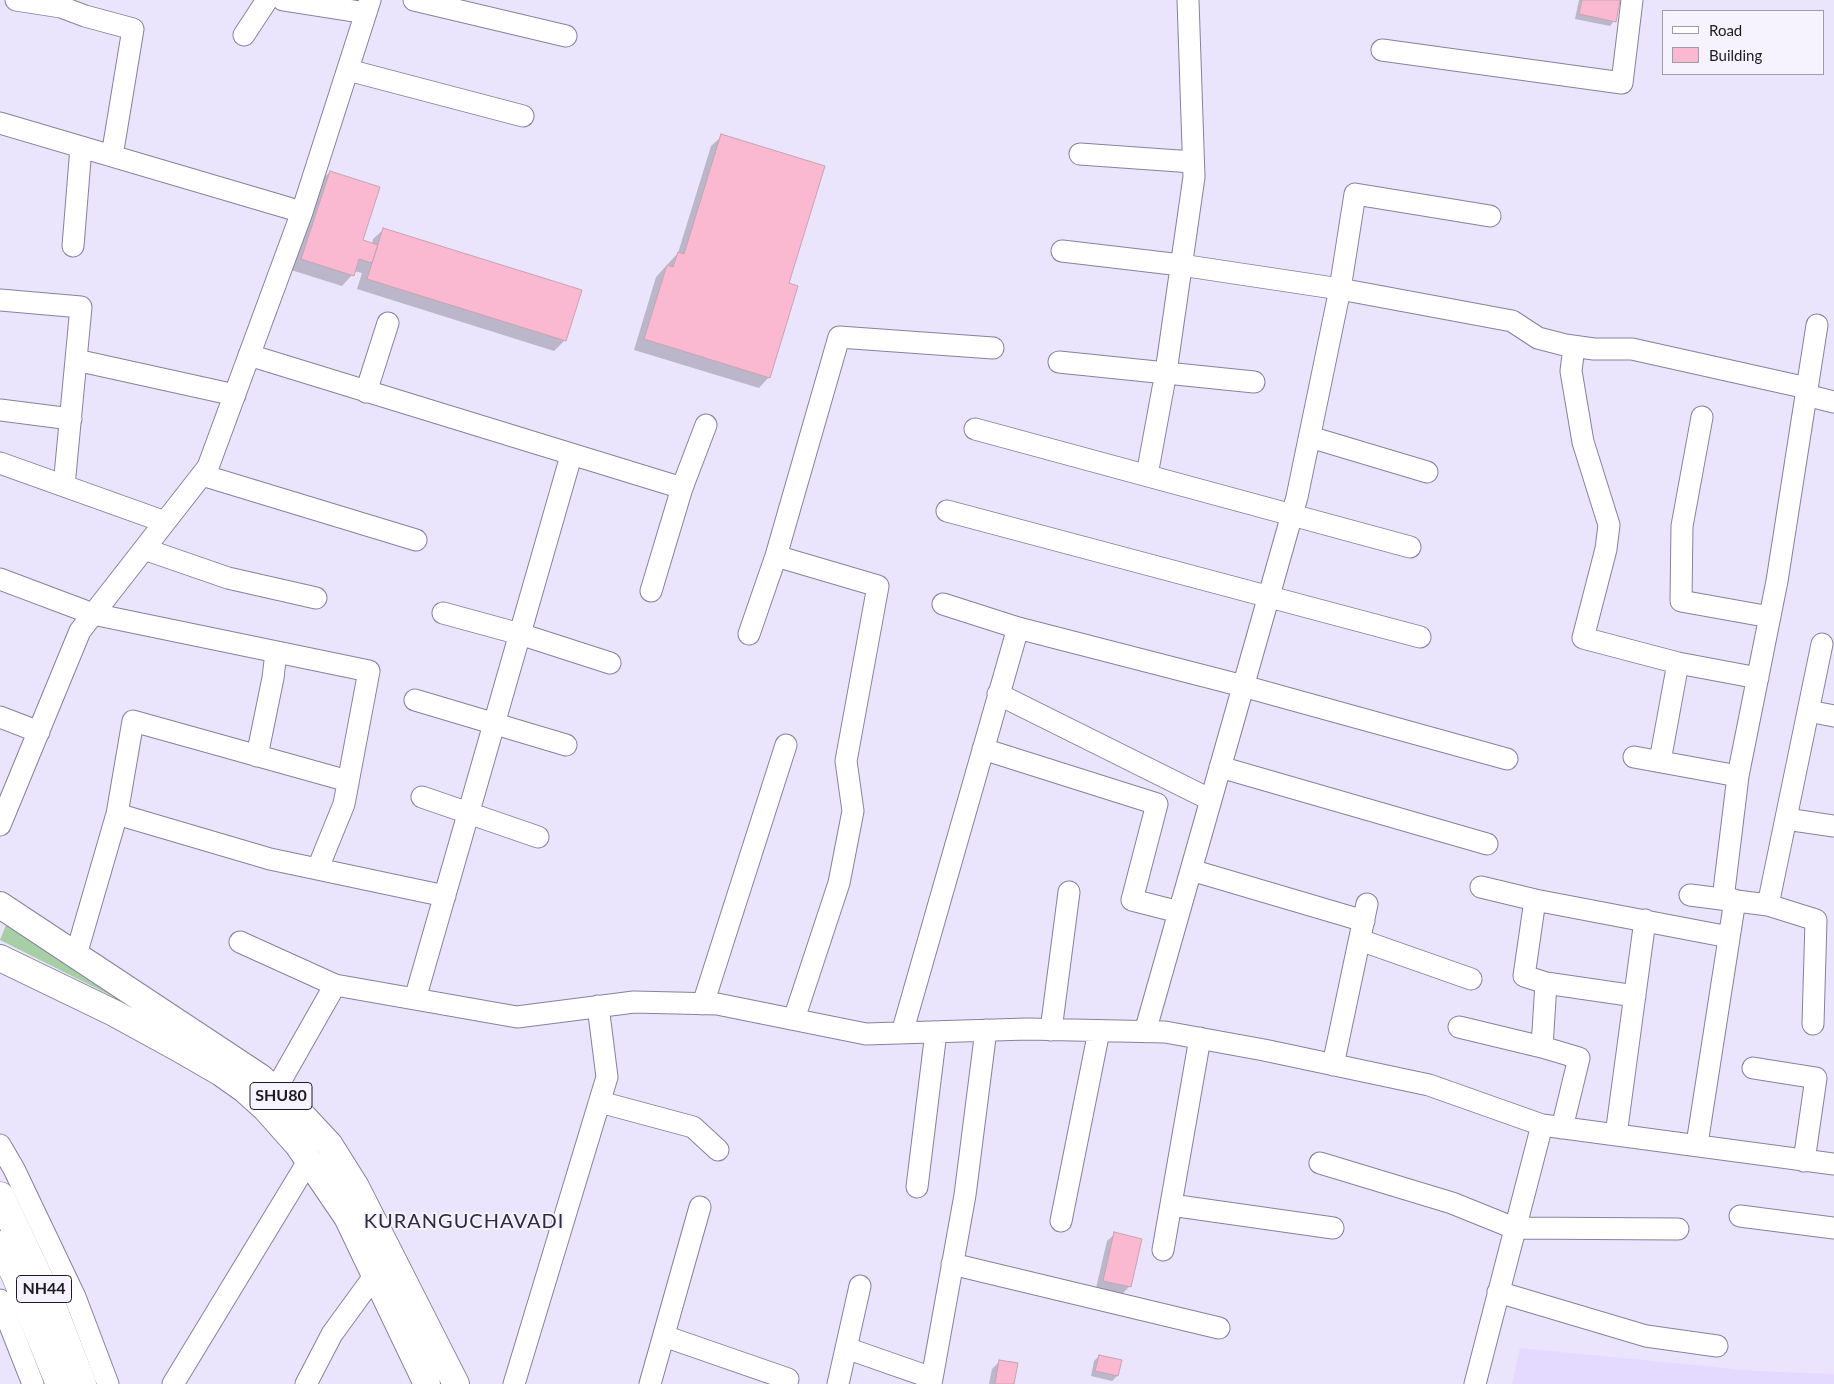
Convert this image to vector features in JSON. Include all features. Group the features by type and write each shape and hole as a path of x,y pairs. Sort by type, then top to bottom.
{"highway":[{"name":"NH44","path":"0,1196 52,1306 82,1384"},
{"name":"NH44","path":"0,1245 15,1274 60,1384"}],"main road":[{"name":"SHU80","path":"0,905 260,1077 270,1099 347,1217 427,1384"},
{"name":"SHU80","path":"0,958 114,1013 221,1073 245,1090 270,1099 301,1114 328,1144 356,1187 456,1384"}],"street":[{"path":"16,0 62,7 76,6 134,29 112,156"},
{"path":"244,35 267,0"},
{"path":"0,825 80,631 208,467 302,212 368,6 283,0"},
{"path":"414,0 566,36"},
{"path":"1147,475 1166,372 1194,177 1188,0"},
{"path":"1382,50 1622,83 1632,0"},
{"path":"348,70 523,116"},
{"path":"0,123 302,212"},
{"path":"73,246 81,147"},
{"path":"1080,154 1193,162"},
{"path":"1145,1032 1292,515 1340,289 1355,194 1490,216"},
{"path":"1062,251 1181,265 1340,289 1512,321 1538,338 1574,347 1632,349 1807,392 1834,402"},
{"path":"0,300 81,308 64,486"},
{"path":"366,392 388,323"},
{"path":"1697,1144 1729,937 1729,899 1738,776 1770,617 1817,325"},
{"path":"749,634 776,556 838,336 992,348"},
{"path":"1574,347 1571,371 1583,442 1609,525 1606,550 1583,638 1678,663 1758,678"},
{"path":"250,355 572,456 682,488"},
{"path":"76,360 235,395"},
{"path":"1059,362 1254,382"},
{"path":"0,410 71,419"},
{"path":"1702,417 1682,526 1681,601 1770,617"},
{"path":"651,591 682,488 706,425"},
{"path":"975,429 1410,547"},
{"path":"1310,436 1427,472"},
{"path":"415,999 572,456"},
{"path":"0,463 165,522"},
{"path":"202,475 416,540"},
{"path":"947,511 1420,636"},
{"path":"144,549 228,578 316,598"},
{"path":"776,556 878,586 846,761 853,811 839,883 794,1019"},
{"path":"0,579 93,614 369,670 344,804 318,868"},
{"path":"943,604 1018,628 1243,686 1508,759"},
{"path":"443,613 520,634 610,663"},
{"path":"902,1033 1018,628"},
{"path":"1768,905 1822,644"},
{"path":"257,756 273,678 276,652"},
{"path":"1660,761 1678,663"},
{"path":"998,694 1211,800"},
{"path":"415,700 566,746"},
{"path":"1808,712 1834,716"},
{"path":"0,717 39,732"},
{"path":"76,955 117,814 133,721 348,781"},
{"path":"702,1004 786,745"},
{"path":"983,750 1157,804 1132,900 1179,912"},
{"path":"1634,757 1738,776"},
{"path":"1220,767 1487,844"},
{"path":"422,797 538,837"},
{"path":"117,814 270,859 445,896"},
{"path":"1786,819 1834,826"},
{"path":"1191,870 1364,922 1470,979"},
{"path":"1481,887 1535,900 1729,937"},
{"path":"1050,1030 1070,892"},
{"path":"1690,895 1768,905 1816,920 1813,1024"},
{"path":"1535,900 1524,976 1546,983 1635,996"},
{"path":"1616,1135 1644,920"},
{"path":"1333,1065 1364,922"},
{"path":"240,942 335,985 517,1017 634,1002 717,1004 866,1034 986,1030 1166,1032 1429,1085 1552,1126 1697,1144 1834,1164"},
{"path":"1542,1047 1546,983"},
{"path":"270,1099 335,985"},
{"path":"514,1384 607,1077 598,1006"},
{"path":"1459,1027 1579,1058 1514,1228 1475,1384"},
{"path":"846,1348 931,1381 965,1195 986,1030"},
{"path":"1061,1221 1099,1031"},
{"path":"917,1188 936,1032"},
{"path":"1163,1250 1200,1038"},
{"path":"1753,1068 1816,1078 1804,1161"},
{"path":"600,1102 693,1127 718,1150"},
{"path":"0,1145 14,1169 75,1297 108,1384"},
{"path":"173,1384 309,1160"},
{"path":"1320,1163 1452,1203 1514,1228 1678,1229"},
{"path":"1171,1205 1333,1228"},
{"path":"650,1384 700,1207"},
{"path":"1740,1216 1834,1228"},
{"path":"952,1264 1219,1328"},
{"path":"306,1384 332,1334 375,1275"},
{"path":"838,1384 860,1286"},
{"path":"1498,1292 1646,1336 1717,1346"},
{"path":"0,1300 33,1384"},
{"path":"664,1336 788,1379"}],"shaded area":[{"path":"1520,1348 1755,1371 1834,1374 1834,1384 1512,1384"}],"green space":[{"path":"8,920 124,1002 0,940"}],"building":[{"path":"1582,0 1620,0 1616,22 1579,14"},
{"path":"721,134 825,166 789,283 798,286 770,378 644,339 667,265 673,267 678,252 684,254"},
{"path":"330,171 380,187 363,240 378,245 372,263 359,259 354,276 301,259"},
{"path":"383,228 582,290 566,341 367,279"},
{"path":"1114,1232 1142,1239 1131,1287 1103,1281"},
{"path":"1099,1355 1122,1360 1118,1376 1095,1371"},
{"path":"999,1360 1018,1363 1014,1384 995,1384"}],"district":[{"name":"KURANGUCHAVADI","path":"464,1222"}]}
